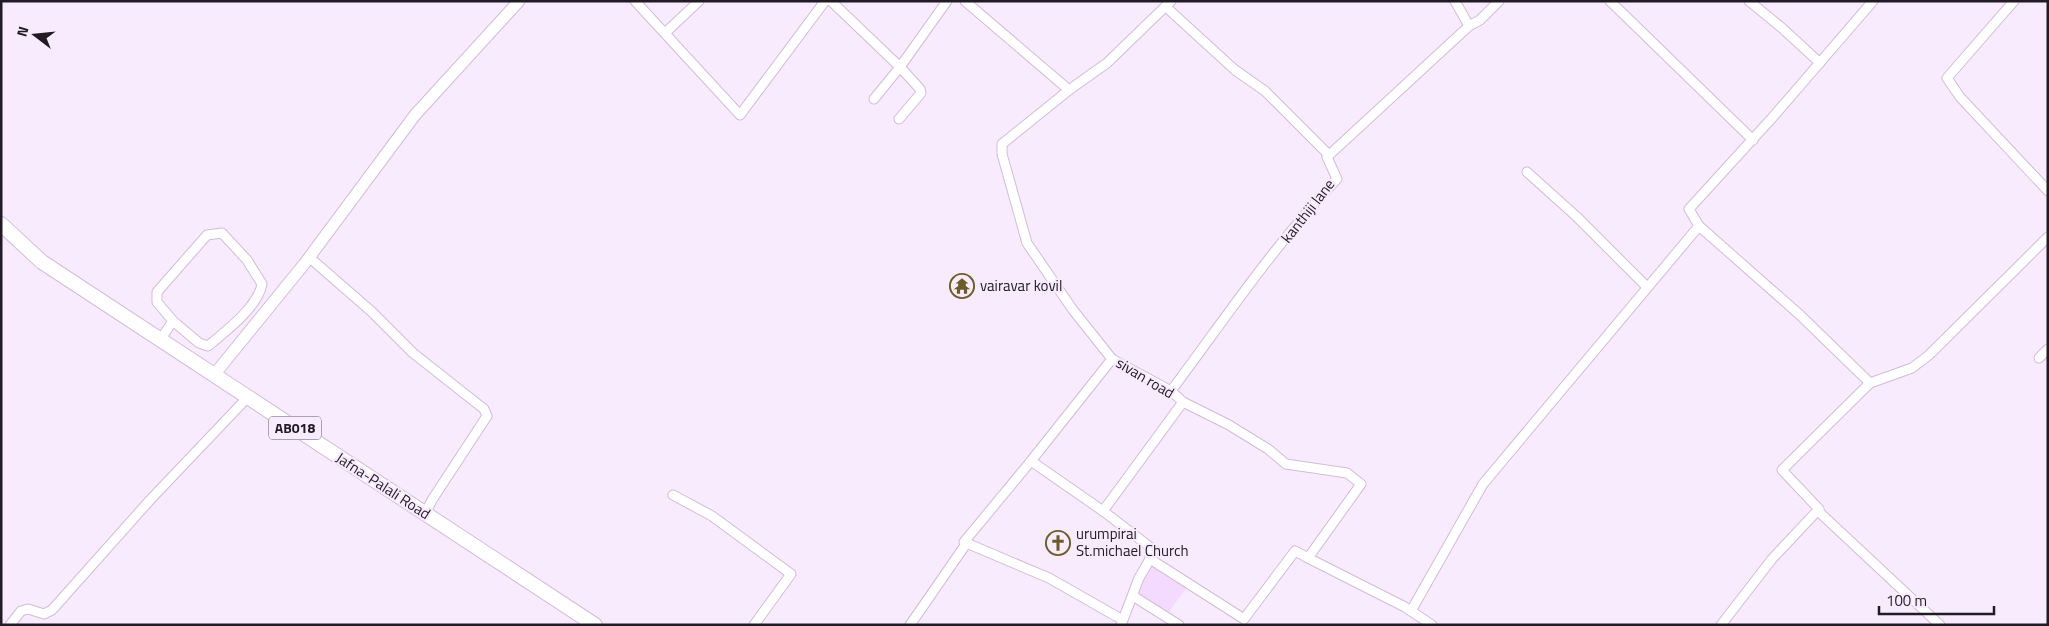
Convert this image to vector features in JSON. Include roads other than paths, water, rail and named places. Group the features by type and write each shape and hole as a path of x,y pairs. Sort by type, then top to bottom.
{"main road":[{"name":"Jafna-Palali Road","path":"1,224 42,262 595,625"}],"street":[{"path":"214,375 309,257 415,115 519,1"},
{"path":"635,1 740,115 825,1"},
{"path":"666,33 699,1"},
{"path":"830,1 900,67 920,89 921,93 899,120"},
{"path":"874,99 900,67 947,1"},
{"path":"965,1 1069,90 1107,63 1169,4 1235,70 1265,91 1329,155"},
{"path":"1455,1 1469,26"},
{"name":"kanthiji lane","path":"1171,392 1313,204 1337,179 1327,157 1469,26 1480,20 1499,1"},
{"path":"1610,1 1753,140"},
{"path":"1749,1 1820,63"},
{"path":"1870,383 1800,315 1699,226 1689,209 1753,140 1873,1"},
{"path":"2014,1 1947,78 1960,97 2048,191"},
{"name":"sivan road","path":"1069,90 1002,144 1002,154 1027,242 1073,310 1112,359 1171,392 1183,402 1229,425 1268,449 1286,464 1347,473 1361,484 1308,558"},
{"path":"1527,172 1648,287"},
{"path":"1410,611 1483,484 1699,226"},
{"path":"222,233 247,260 262,284 260,294 232,326 208,346 199,343 173,321 157,302 157,292 206,235 222,233"},
{"path":"1940,625 1818,511 1819,509 1782,470 1870,383 1912,368 1929,355 2048,236"},
{"path":"309,257 372,312 414,353 484,409 487,416 432,500 425,514"},
{"path":"160,340 173,321"},
{"path":"2038,358 2048,349"},
{"path":"910,625 966,544 964,542 1112,359"},
{"path":"10,625 20,611 28,609 44,614 52,610 150,500 248,397"},
{"path":"1103,511 1183,402"},
{"path":"966,544 1049,578 1121,622 1139,578 1150,559 1150,547 1103,511 1031,461"},
{"path":"673,495 712,516 791,574 754,625"},
{"path":"1721,625 1772,559 1818,511"},
{"path":"1150,559 1242,622 1295,551 1410,611 1432,625"},
{"path":"1133,596 1179,625"}],"place":[{"name":"vairavar kovil","path":"962,286"},
{"name":"urumpirai St.michael Church","path":"1058,543"}]}
